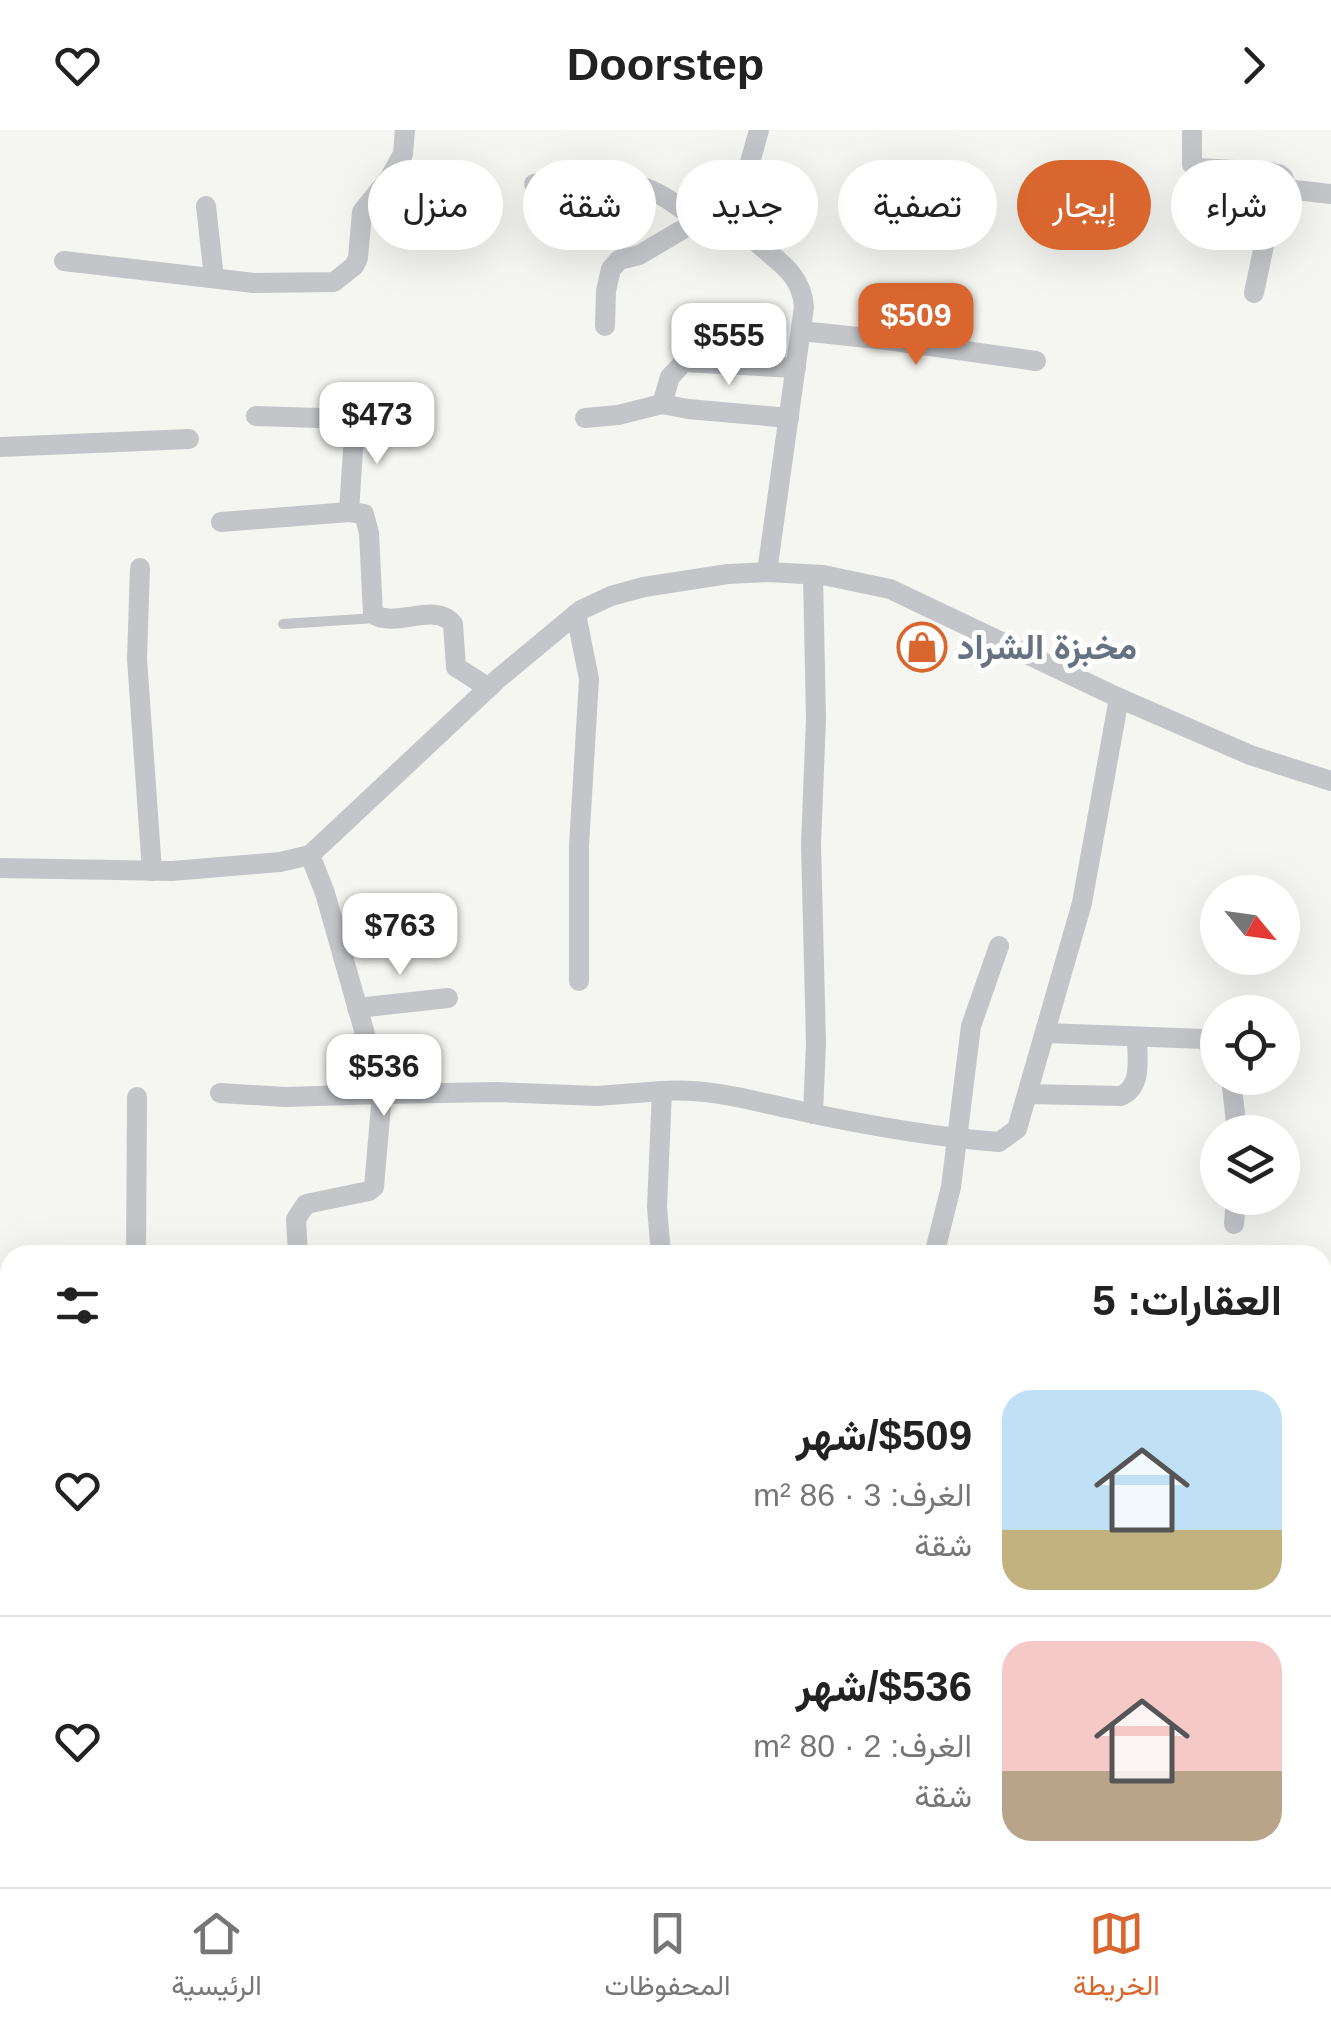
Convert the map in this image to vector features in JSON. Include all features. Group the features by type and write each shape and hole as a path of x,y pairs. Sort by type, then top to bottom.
{"street":[{"path":"64,261 254,283 334,282 358,258 362,212 402,154 406,130"},
{"path":"751,160 760,130"},
{"path":"1192,130 1194,160"},
{"path":"1302,191 1331,194"},
{"path":"206,206 214,278"},
{"path":"605,326 611,268 676,231"},
{"path":"767,250 788,265 803,291 801,331 767,572"},
{"path":"1254,293 1263,250"},
{"path":"801,331 943,346 1036,361"},
{"path":"662,404 670,377 684,362 796,368"},
{"path":"585,418 662,404 789,418"},
{"path":"256,416 412,421"},
{"path":"348,512 355,419"},
{"path":"0,447 189,440"},
{"path":"221,522 358,512 368,519 371,608 377,618 444,615 453,624 456,667 483,684"},
{"path":"140,568 137,659 152,871"},
{"path":"0,868 152,871 302,858 483,684 576,614 611,596 644,588 712,576 767,572 870,582 916,599 1119,698 1250,755 1331,781"},
{"path":"813,575 813,1114"},
{"path":"576,614 589,679 579,846 580,981"},
{"path":"220,1093 284,1096 498,1092 597,1096 696,1089 813,1114 999,1142 1016,1129 1082,903 1119,698"},
{"path":"297,1245 296,1219 306,1204 374,1187 382,1094 326,893 302,858"},
{"path":"936,1245 951,1187 971,1026 999,946"},
{"path":"357,1008 448,998"},
{"path":"1046,1034 1137,1038 1200,1034"},
{"path":"1028,1094 1122,1096 1130,1092 1136,1083 1137,1038"},
{"path":"659,1245 662,1092"},
{"path":"136,1245 137,1097"},
{"path":"1234,1224 1235,1215"}],"lane":[{"path":"283,624 377,618"}],"place":[{"name":"مخبزة الشراد","path":"922,647"}]}
